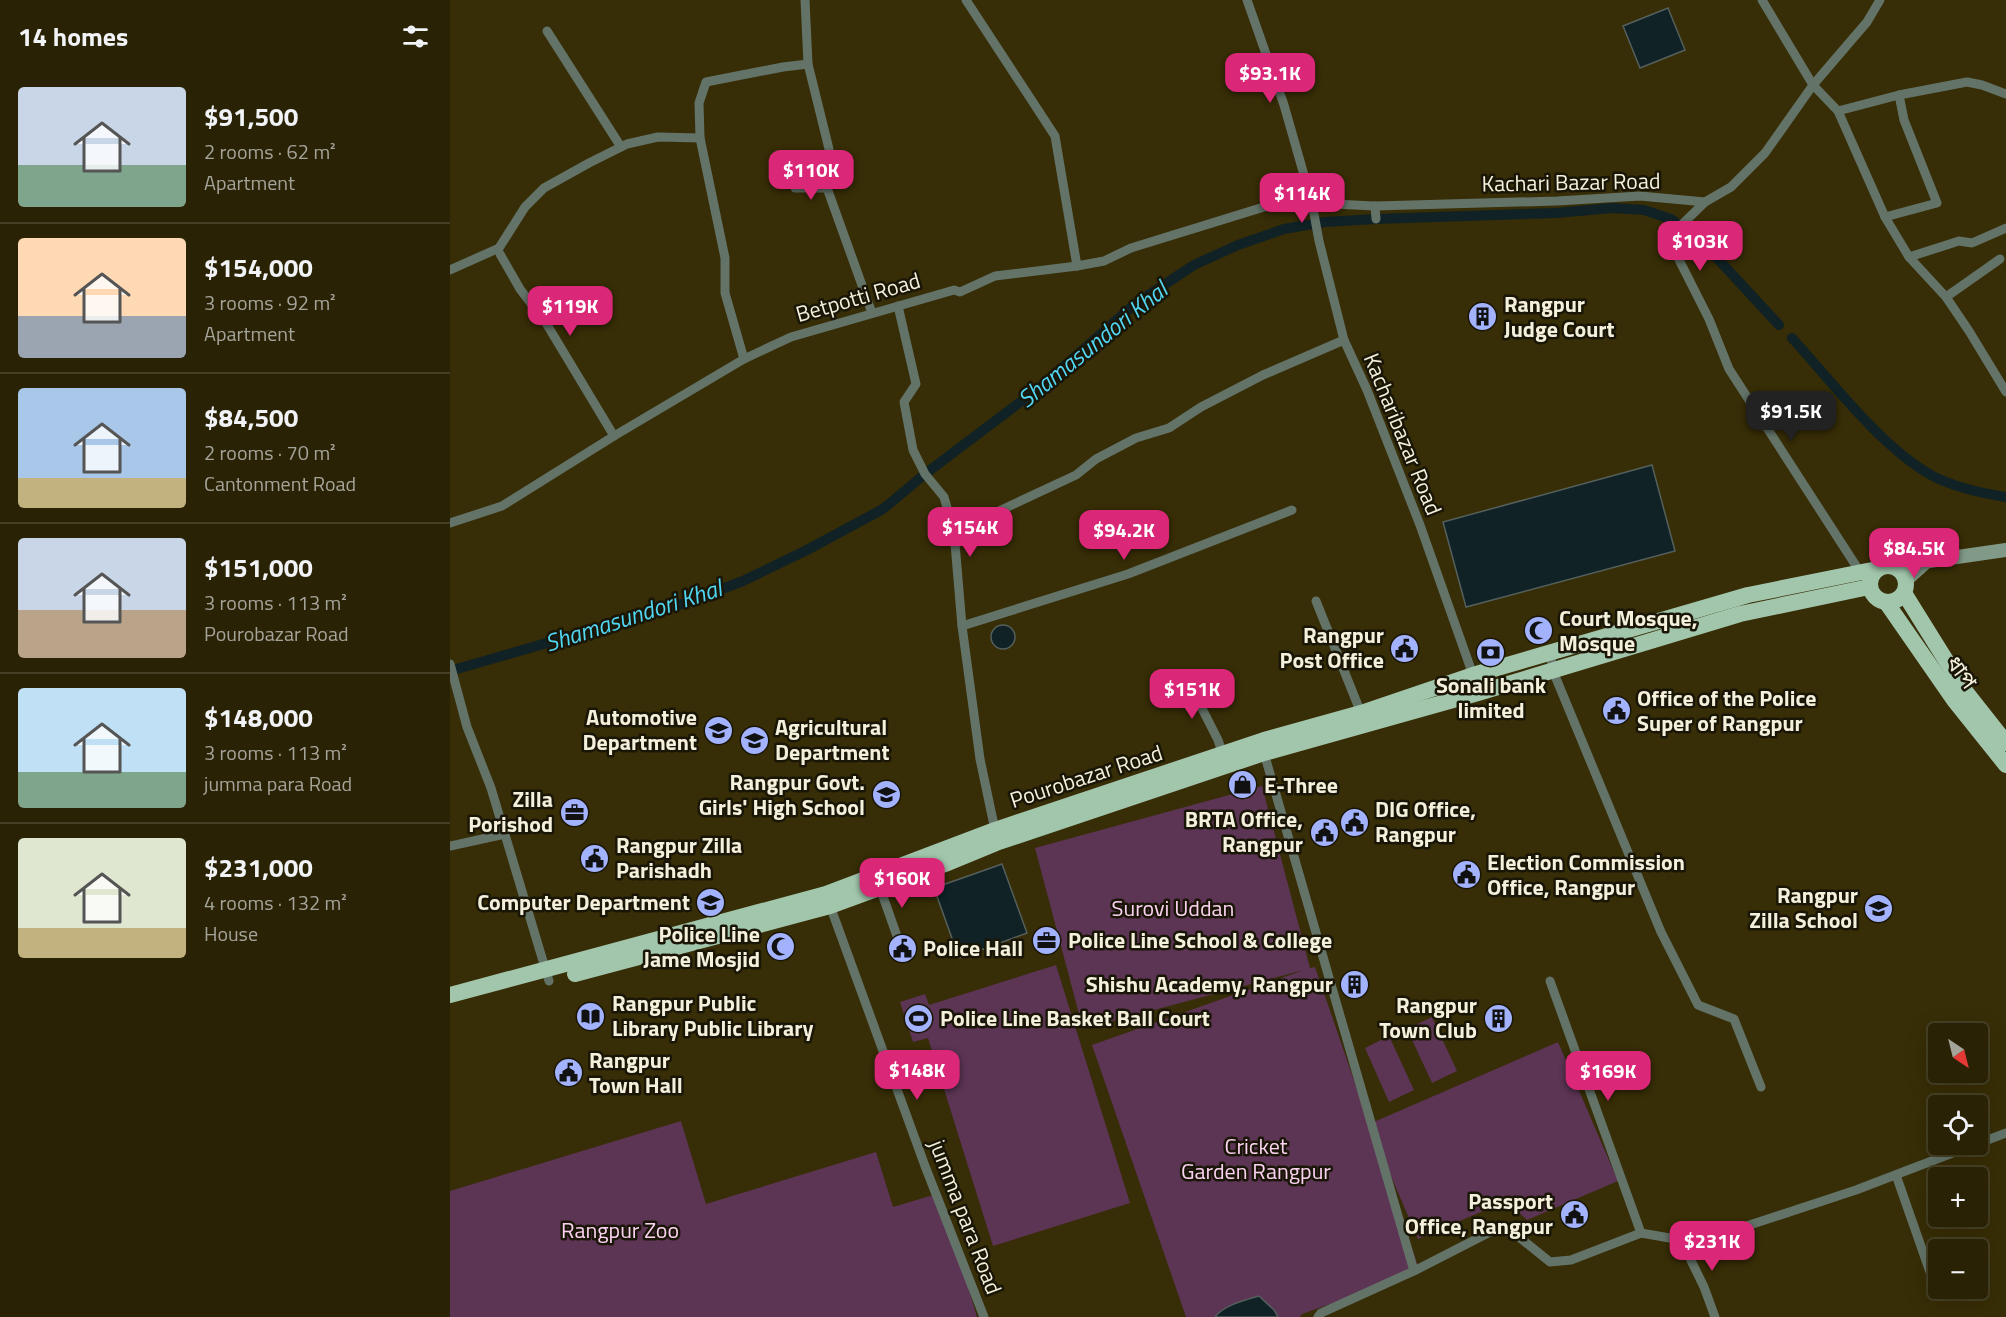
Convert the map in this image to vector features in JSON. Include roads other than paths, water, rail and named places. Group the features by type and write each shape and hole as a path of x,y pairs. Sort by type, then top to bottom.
{"highway":[{"path":"1869,587 1868,570 1888,565 1895,566"},
{"name":"ধাপ","path":"1895,566 1904,574 1905,587 1965,691 2006,742"},
{"name":"Pourobazar Road","path":"828,900 995,830 1264,740 1361,713 1473,675 1748,595 1868,570"},
{"name":"Pourobazar Road","path":"450,1006 547,976 880,888 996,843 1264,753 1553,671 1740,614 1869,587"},
{"name":"ধাপ","path":"1869,587 1878,600 1886,602 1954,700 2006,765"},
{"path":"1886,602 1899,598 1905,587"},
{"name":"Pourobazar Road","path":"450,995 547,976"}],"main road":[{"path":"1895,566 2006,550"},
{"path":"1905,587 1928,560"}],"street":[{"path":"805,0 808,64 829,149 827,188 872,313"},
{"path":"966,0 1055,136 1077,266"},
{"name":"Kacharibazar Road","path":"1247,0 1284,105 1311,198 1319,241 1344,340 1367,390 1420,525 1473,675"},
{"path":"1762,0 1838,111 1885,217 1909,257 1946,297 2003,382 2006,392"},
{"path":"1868,570 1729,369 1709,319 1668,238 1705,202 1731,187 1765,153 1816,81 1867,22 1880,0"},
{"path":"547,31 621,147"},
{"path":"744,359 725,293 725,258 700,138 699,103 706,82 808,64"},
{"path":"1838,111 1899,95 1967,82 2006,94"},
{"path":"1885,217 1937,203 1904,120 1899,95"},
{"path":"450,270 499,248 525,207 544,188 621,147 658,137 700,138"},
{"path":"795,188 827,188"},
{"name":"Kachari Bazar Road","path":"1311,198 1376,206 1454,205 1640,196 1705,202"},
{"name":"Betpotti Road","path":"450,523 502,506 744,359 791,336 954,290 960,291 995,276 1104,261 1131,248 1311,198"},
{"path":"1556,213 1557,201"},
{"path":"1453,216 1454,205"},
{"path":"1376,206 1376,219"},
{"path":"1909,257 1959,241 1972,243 2006,228"},
{"path":"500,254 520,289 546,323 614,436"},
{"path":"1946,297 2001,259"},
{"path":"898,306 916,384 904,402 913,450 925,474 944,496 954,532 962,626 980,759 995,830"},
{"path":"954,532 1076,474 1096,459 1136,438 1169,428 1201,407 1263,375 1344,340"},
{"path":"962,626 1128,574 1292,510"},
{"path":"1316,601 1361,713"},
{"path":"1550,652 1553,671 1661,932 1698,1005 1734,1019 1761,1087"},
{"path":"450,664 467,727 506,834 547,976"},
{"path":"1185,675 1223,754"},
{"path":"1264,753 1414,1271"},
{"path":"450,846 506,834"},
{"path":"880,888 898,939"},
{"name":"jumma para Road","path":"828,900 925,1166 984,1317"},
{"path":"1550,981 1641,1233"},
{"path":"1988,1140 2006,1133"},
{"path":"1318,1317 1321,1313 1414,1271 1494,1230 1514,1233 1550,1262 1571,1260 1641,1233 1681,1240 1707,1239 1947,1155"},
{"path":"1896,1174 1928,1266"},
{"path":"1681,1240 1704,1287 1715,1317"}],"waterway":[{"name":"Shamasundori Khal","path":"450,671 685,603 743,581 807,550 883,509 925,474 1039,388 1135,304 1194,265 1238,245 1284,229 1324,222 1376,219 1556,213 1612,208 1644,210 1671,219 1704,244 1779,325"},
{"name":"Shamasundori Khal","path":"1792,338 1875,431 1912,463 1948,483 2006,497"}],"place":[{"name":"Rangpur Judge Court","path":"1483,317"},
{"name":"Court Mosque, Mosque","path":"1538,631"},
{"name":"Rangpur Post Office","path":"1405,648"},
{"name":"Sonali bank limited","path":"1491,653"},
{"name":"Office of the Police Super of Rangpur","path":"1616,711"},
{"name":"Automotive Department","path":"718,730"},
{"name":"Agricultural Department","path":"754,740"},
{"name":"E-Three","path":"1243,785"},
{"name":"Rangpur Govt. Girls' High School","path":"886,795"},
{"name":"Zilla Porishod","path":"574,812"},
{"name":"DIG Office, Rangpur","path":"1354,822"},
{"name":"BRTA Office, Rangpur","path":"1324,832"},
{"name":"Rangpur Zilla Parishadh","path":"595,858"},
{"name":"Election Commission Office, Rangpur","path":"1466,875"},
{"name":"Computer Department","path":"711,902"},
{"name":"Rangpur Zilla School","path":"1879,908"},
{"name":"Police Line School & College","path":"1047,940"},
{"name":"Police Line Jame Mosjid","path":"781,947"},
{"name":"Police Hall","path":"902,948"},
{"name":"Shishu Academy, Rangpur","path":"1354,984"},
{"name":"Rangpur Public Library Public Library","path":"591,1016"},
{"name":"Police Line Basket Ball Court","path":"919,1018"},
{"name":"Rangpur Town Club","path":"1498,1018"},
{"name":"Rangpur Town Hall","path":"568,1073"},
{"name":"Passport Office, Rangpur","path":"1574,1214"}],"park label":[{"name":"Surovi Uddan","path":"1173,908"},
{"name":"Cricket Garden Rangpur","path":"1256,1158"},
{"name":"Rangpur Zoo","path":"620,1230"}]}
